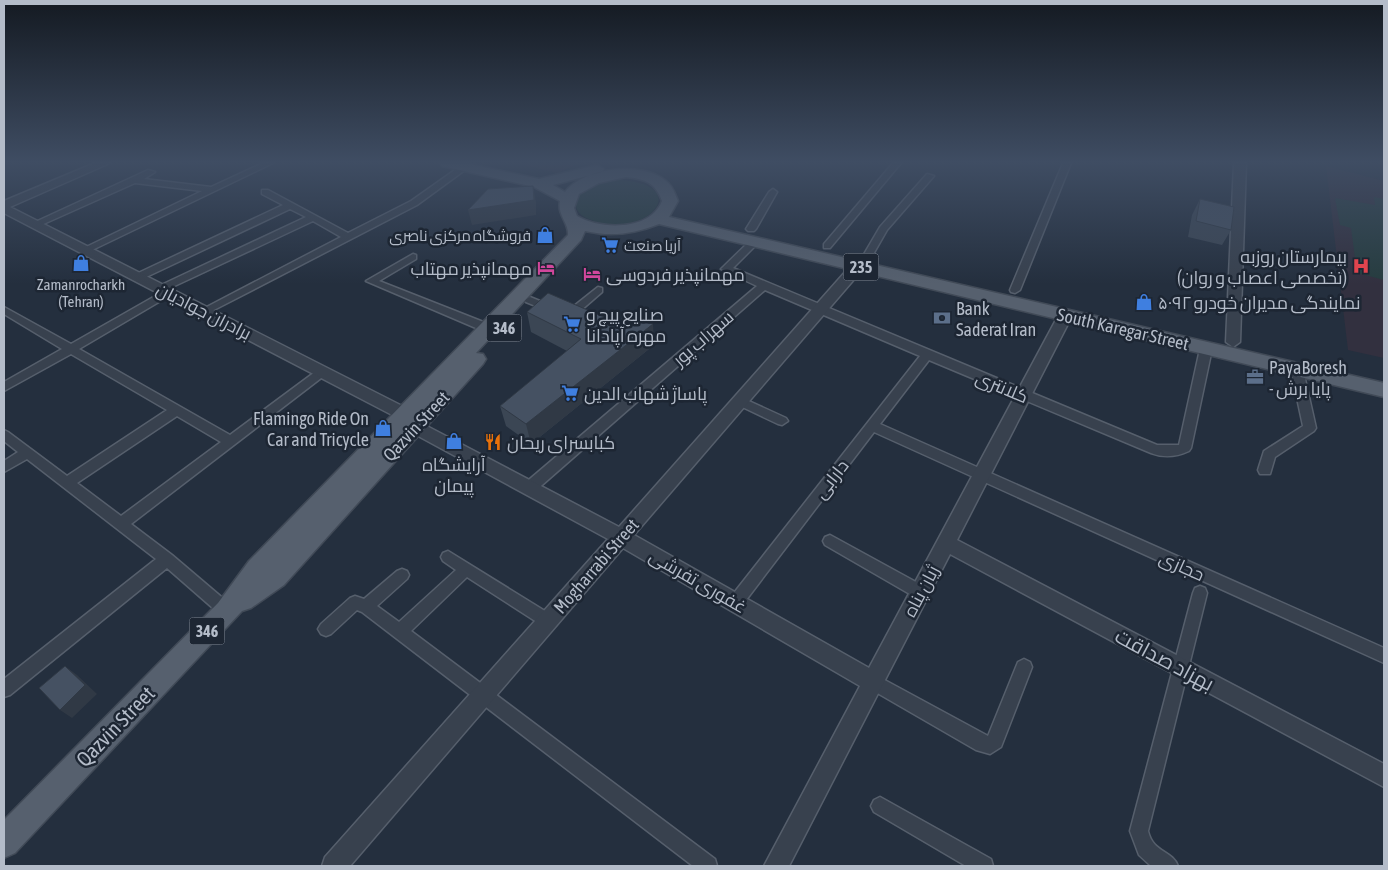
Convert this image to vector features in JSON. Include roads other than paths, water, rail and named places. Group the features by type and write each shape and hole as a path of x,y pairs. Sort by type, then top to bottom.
{"main road":[{"path":"566,204 565,208 567,216 574,223 595,231 623,231 661,214 667,204"},
{"name":"South Karegar Street","path":"661,214 863,261 1065,316 1384,390"},
{"name":"Qazvin Street","path":"410,421 487,328 575,238 577,232 574,223"},
{"name":"Qazvin Street","path":"4,842 227,611 258,568 410,421 530,300 595,231"},
{"name":"South Karegar Street","path":"753,235 826,246 863,261 1015,290 1384,377"}],"street":[{"path":"36,224 81,204"},
{"path":"86,250 183,204"},
{"path":"285,204 349,237"},
{"path":"204,311 412,204"},
{"path":"753,235 768,204"},
{"path":"826,246 862,204"},
{"path":"863,261 883,229 906,204"},
{"path":"1015,290 1050,204"},
{"path":"1233,342 1238,204"},
{"path":"138,277 289,206"},
{"name":"برادران جوادیان","path":"4,207 323,372 410,421"},
{"path":"4,388 165,291 312,218"},
{"name":"کلانتری","path":"753,235 726,269 1023,396 1155,450 1168,452 1185,448 1206,349"},
{"path":"413,257 371,281 487,328"},
{"name":"Mogharrabi Street","path":"334,866 863,261"},
{"name":"سهراب پور","path":"529,488 764,285"},
{"path":"530,300 572,318 598,290"},
{"path":"4,310 231,442"},
{"name":"ژیان پناه","path":"776,866 1065,316"},
{"name":"دارابی","path":"735,603 927,355"},
{"path":"1265,470 1269,454 1310,428 1297,370"},
{"path":"121,524 323,372"},
{"path":"740,402 782,421"},
{"path":"67,483 177,410"},
{"name":"غفوری تفرشی","path":"410,421 621,537 873,682"},
{"name":"حجازی","path":"872,426 1384,656"},
{"path":"4,435 167,560 227,611"},
{"path":"4,467 27,453"},
{"path":"830,541 920,592"},
{"name":"بهزاد صداقت","path":"946,543 1384,776"},
{"path":"448,557 548,621"},
{"path":"4,689 167,560"},
{"path":"400,632 466,569"},
{"path":"366,606 402,575"},
{"path":"1169,866 1152,856 1141,845 1139,831 1200,593"},
{"path":"326,629 355,603 366,606 708,866"},
{"path":"873,682 982,744 990,745 995,741 1024,667"},
{"path":"880,806 984,866"}],"place":[{"name":"فروشگاه مرکزی ناصری","path":"545,235"},
{"name":"آریا صنعت","path":"610,245"},
{"name":"Zamanrocharkh (Tehran)","path":"81,263"},
{"name":"بیمارستان روزبه (تخصصی اعصاب و روان)","path":"1361,266"},
{"name":"مهمانپذیر مهتاب","path":"546,268"},
{"name":"مهمانپذیر فردوسی","path":"592,274"},
{"name":"نمایندگی مدیران خودرو ۵۰۹۲","path":"1144,302"},
{"name":"Bank Saderat Iran","path":"942,318"},
{"name":"صنایع پیچ و مهره آپادانا","path":"572,324"},
{"name":"PayaBoresh - پایا برش","path":"1255,377"},
{"name":"پاساژ شهاب الدین","path":"570,393"},
{"name":"Flamingo Ride On Car and Tricycle","path":"383,428"},
{"name":"آرایشگاه پیمان","path":"454,441"},
{"name":"کبابسرای ریحان","path":"493,442"}]}
